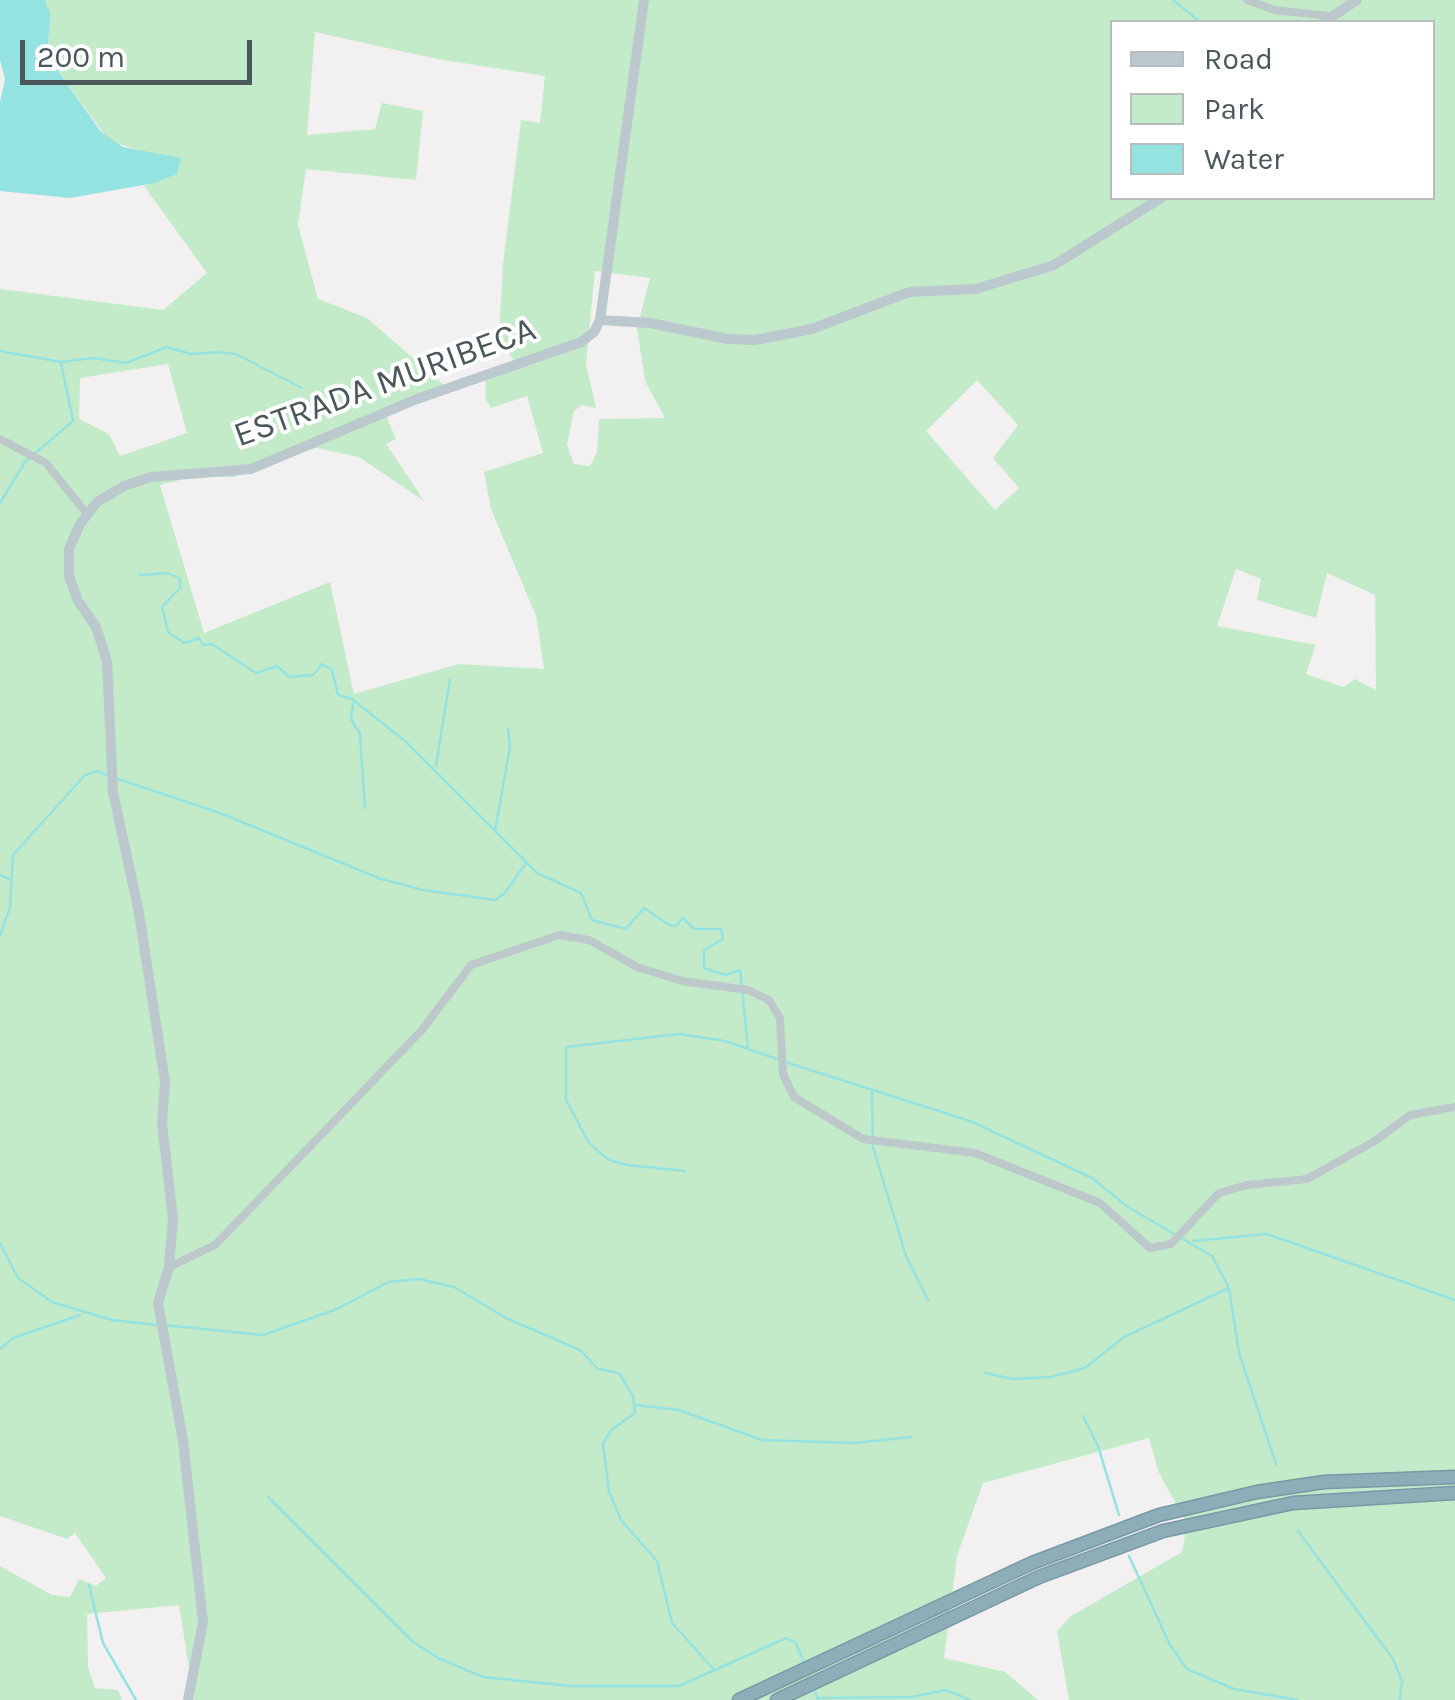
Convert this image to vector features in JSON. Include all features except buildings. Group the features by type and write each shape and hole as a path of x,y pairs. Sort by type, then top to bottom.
{"highway":[{"path":"739,1700 1032,1562 1126,1526 1208,1502 1290,1487 1374,1478 1455,1477"},
{"path":"777,1700 1039,1577 1163,1531 1244,1511 1326,1498 1455,1494"}],"street":[{"path":"644,0 600,320 650,323 728,340 754,340 812,329 910,292 976,289 1054,265 1158,200"},
{"path":"1247,0 1274,10 1328,19 1357,0"},
{"name":"ESTRADA MURIBECA","path":"87,514 97,502 151,477 251,469 417,400 580,342 594,332 600,320"},
{"path":"0,439 46,463 87,514 69,549 70,576 107,661 113,792 139,913 165,1082 162,1123 173,1219 169,1268 158,1303 183,1441 203,1622 188,1700"},
{"path":"169,1268 215,1245 422,1030 470,966 560,936 589,940 637,967 748,990 769,1000 780,1018 783,1074 794,1097 864,1139 975,1152 1100,1203 1150,1248 1171,1244 1220,1193 1247,1185 1308,1178 1410,1115 1455,1107"}],"green space":[{"path":"45,0 1455,0 1455,1700 1069,1700 1057,1631 1071,1616 1182,1552 1187,1524 1159,1473 1149,1438 983,1483 957,1556 944,1658 1005,1672 1038,1700 194,1700 179,1605 87,1614 88,1668 95,1688 118,1690 122,1700 0,1700 0,1566 52,1595 70,1597 79,1579 96,1586 106,1578 75,1533 67,1539 0,1516 0,289 163,310 207,273 144,186 166,179 145,152 109,141 56,68 48,42 51,15","holes":["315,32 437,59 545,76 540,123 521,120 503,264 500,320 504,347 519,367 486,379 485,398 491,408 527,396 543,453 484,472 491,509 536,616 544,669 459,664 354,694 330,582 204,633 160,485 192,477 234,477 316,448 359,457 424,501 386,444 396,439 385,413 451,391 367,318 318,299 298,225 306,169 416,180 423,111 382,103 375,129 307,135","595,271 650,278 637,328 645,381 665,418 599,419 597,452 590,466 574,464 567,445 574,411 582,405 596,408 586,364","168,364 187,433 120,456 109,434 79,419 80,378","977,380 1018,425 993,458 1019,488 995,510 926,431","1236,569 1261,579 1257,600 1316,618 1327,573 1375,595 1376,690 1355,679 1343,687 1306,674 1316,645 1217,626"]}],"water":[{"path":"0,0 45,0 51,15 48,42 56,68 101,132 123,147 181,158 177,174 155,183 70,198 0,191 0,102 5,79 0,60"}],"waterway":[{"path":"1173,0 1198,20"},
{"path":"0,351 61,362 93,358 126,363 167,347 191,354 236,354 302,388"},
{"path":"0,503 25,462 73,421 61,363"},
{"path":"140,575 168,573 180,579 180,588 162,607 168,632 184,643 199,638 203,645 212,644 256,673 277,666 289,677 313,675 322,664 332,670 338,695 352,699 405,741 537,873 581,893 592,920 626,929 644,908 669,925 676,926 683,918 694,929 721,929 723,939 704,950 704,968 725,975 740,970 748,1047"},
{"path":"436,766 450,679"},
{"path":"353,704 351,719 360,734 365,808"},
{"path":"495,831 510,747 508,729"},
{"path":"0,936 10,907 13,855 85,775 98,771 110,777"},
{"path":"118,779 220,813 381,879 423,890 495,900 505,893 526,863"},
{"path":"0,875 11,880"},
{"path":"685,1171 609,1160 589,1143 566,1100 566,1047 679,1034 725,1041 777,1059"},
{"path":"785,1062 970,1121 1092,1178 1128,1207 1212,1256 1229,1288 1239,1353 1276,1464"},
{"path":"872,1091 873,1147 906,1256 928,1300"},
{"path":"1193,1241 1267,1234 1455,1300"},
{"path":"0,1243 18,1278 52,1302 112,1320 156,1325"},
{"path":"164,1325 263,1335 337,1309 388,1282 419,1279 454,1287 506,1318 580,1350 598,1369 619,1373 633,1396 635,1413 611,1430 603,1444 609,1492 621,1520 657,1561 672,1623 715,1671"},
{"path":"985,1373 1013,1379 1050,1377 1085,1368 1124,1337 1229,1288"},
{"path":"0,1349 13,1338 80,1315"},
{"path":"635,1405 679,1410 762,1440 854,1443 911,1437"},
{"path":"1083,1416 1098,1446 1119,1515"},
{"path":"268,1497 412,1641 438,1658 483,1677 570,1686 679,1686 786,1638 796,1643 805,1665"},
{"path":"1298,1531 1393,1659 1402,1681 1400,1700"},
{"path":"1129,1556 1170,1645 1187,1669 1234,1689 1298,1700"},
{"path":"89,1585 103,1643 136,1700"},
{"path":"813,1686 818,1700"},
{"path":"819,1698 911,1697 946,1690 970,1700"}]}
